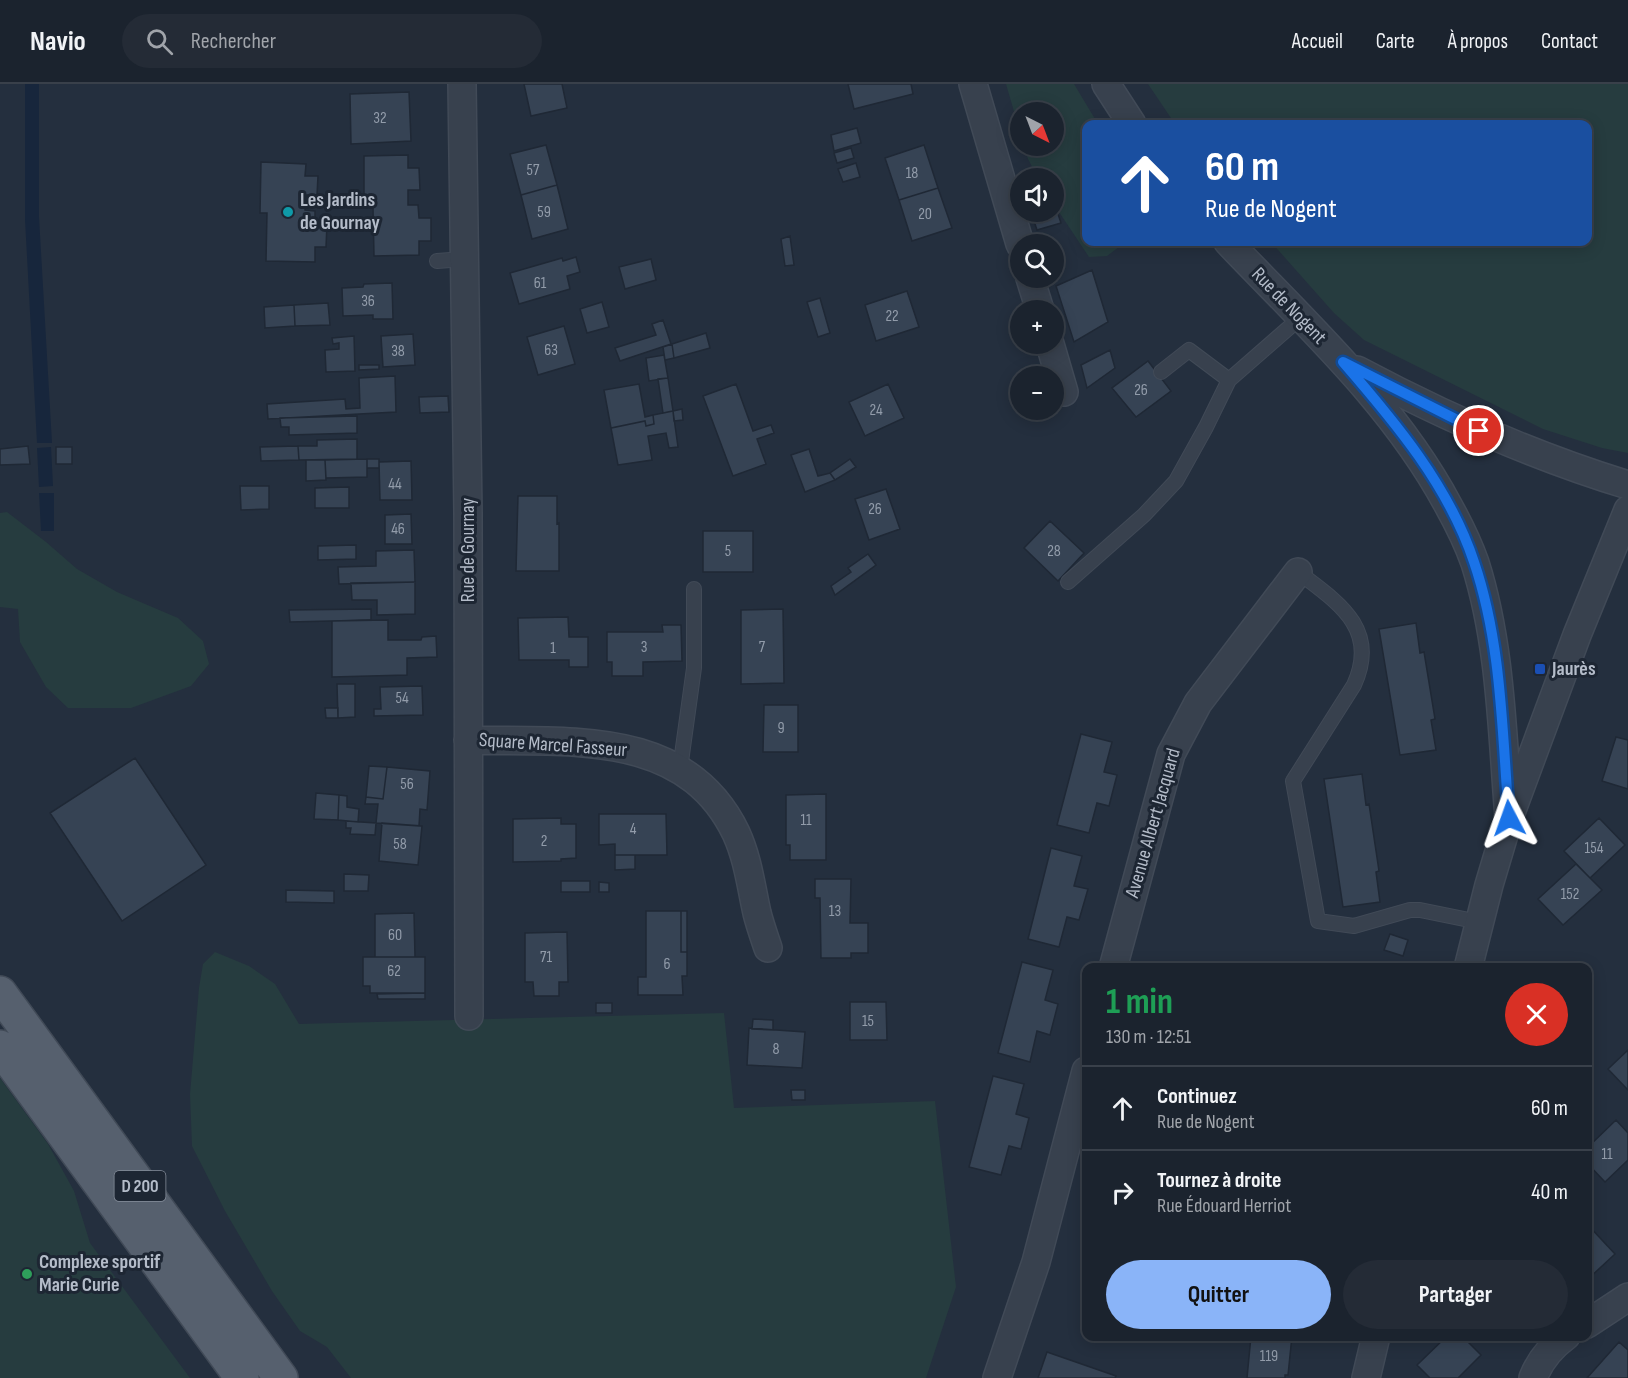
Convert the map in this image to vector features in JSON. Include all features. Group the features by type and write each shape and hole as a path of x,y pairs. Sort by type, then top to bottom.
{"main road":[{"name":"D 200","path":"0,993 281,1378"},
{"name":"D 200","path":"0,1047 242,1378"}],"street":[{"name":"Rue de Gournay","path":"462,84 469,1016"},
{"path":"973,84 1017,234"},
{"path":"1106,84 1129,120"},
{"name":"Rue de Nogent","path":"1232,246 1343,362 1386,412 1418,456 1455,517 1474,561 1493,641 1509,818"},
{"path":"1343,362 1499,440 1628,485"},
{"path":"1469,963 1497,854 1509,818 1577,635 1628,510"},
{"name":"Avenue Albert Jacquard","path":"1114,963 1171,754 1198,703 1298,572"},
{"name":"Square Marcel Fasseur","path":"468,740 613,746 659,758 680,769 712,797 724,812 736,834 750,874 758,915 768,948"},
{"path":"997,1378 1036,1262 1082,1086"},
{"path":"1592,1320 1628,1297"},
{"path":"1366,1378 1375,1341"},
{"path":"1533,1378 1541,1361 1560,1341"}],"lane":[{"path":"437,261 464,259"},
{"path":"1068,582 1144,515 1176,481 1229,380 1300,318"},
{"path":"1161,372 1189,350 1229,380"},
{"path":"1298,572 1347,612 1355,624 1362,655 1361,670 1354,685 1293,781 1318,921 1353,926 1410,910 1420,910 1479,922"},
{"path":"680,769 694,668 694,589"},
{"path":"0,975 39,1048"}],"green space":[{"path":"1006,84 1074,84 1096,120 1082,120 1082,246 1119,247 1107,256 1089,257 1064,220 1064,168 1033,168 1027,156 1064,156 1064,102 1011,102"},
{"path":"1148,84 1628,84 1628,453 1602,448 1543,429 1364,340 1334,313 1275,246 1592,246 1592,120 1172,120"},
{"path":"7,512 77,569 117,592 178,618 203,641 209,664 191,686 131,708 68,708 46,687 20,642 18,609 0,607 0,513"},
{"path":"215,952 249,966 275,984 299,1024 724,1013 734,1108 935,1101 956,1287 926,1378 351,1378 327,1347 300,1331 272,1291 225,1211 192,1146 190,1094 199,988 203,964"},
{"path":"0,1078 48,1144 74,1191 90,1243 190,1378 0,1378"}],"water":[{"path":"25,84 39,84 39,217 52,443 37,443 25,219"},
{"path":"51,447 53,486 39,487 37,448"},
{"path":"39,493 54,493 54,531 41,531"}],"building":[{"path":"524,84 562,84 567,108 531,116"},
{"path":"848,84 911,84 913,94 854,109"},
{"path":"409,92 411,141 351,144 350,94"},
{"path":"857,128 861,143 834,151 831,135"},
{"path":"546,145 557,185 521,195 510,154"},
{"path":"924,145 938,188 899,200 885,158"},
{"path":"851,148 854,158 837,163 834,153"},
{"name":"Les Jardins de Gournay","path":"408,155 408,168 419,168 420,190 408,190 408,205 418,205 419,218 431,218 431,241 419,241 419,255 374,256 373,207 364,207 364,156"},
{"name":"Les Jardins de Gournay","path":"261,162 306,164 305,176 318,176 317,195 305,195 305,210 315,211 315,223 327,224 326,247 315,247 315,262 266,261 267,213 260,213"},
{"path":"856,163 860,177 843,182 838,169"},
{"path":"557,185 568,229 532,239 521,195"},
{"path":"938,188 952,228 912,241 899,200"},
{"path":"1034,222 1061,223 1037,230"},
{"path":"790,236 794,265 785,266 781,239"},
{"path":"576,257 580,272 567,276 570,289 519,304 510,273 562,258 563,261"},
{"path":"651,259 656,280 625,289 619,267"},
{"path":"1092,270 1108,322 1074,342 1064,311 1064,300 1060,300 1057,288 1064,288 1064,282"},
{"path":"392,283 393,319 373,319 373,315 343,316 342,288"},
{"path":"907,291 919,327 876,341 865,305"},
{"path":"820,298 830,333 818,337 807,302"},
{"path":"602,302 609,327 587,333 580,309"},
{"path":"328,303 330,325 295,326 294,305"},
{"path":"294,305 295,326 265,328 264,307"},
{"path":"663,320 671,344 620,361 615,348 656,335 652,324"},
{"path":"564,326 575,364 538,375 527,337"},
{"path":"706,333 710,348 674,358 672,344"},
{"path":"413,334 415,365 383,367 381,336"},
{"path":"354,336 355,371 326,372 325,350 339,349 339,343 333,344 332,338"},
{"path":"672,344 674,358 665,360 663,347"},
{"path":"1110,350 1115,368 1087,388 1081,365"},
{"path":"664,355 668,378 649,381 646,358"},
{"path":"1148,361 1171,391 1136,417 1112,388"},
{"path":"359,365 379,365 379,369 359,370"},
{"path":"395,376 396,412 268,419 267,404 345,399 346,409 360,408 359,378"},
{"path":"668,378 673,411 663,413 658,379"},
{"path":"639,384 645,417 653,415 654,424 646,426 645,421 611,428 604,390"},
{"path":"736,384 753,431 771,425 774,433 757,439 766,464 733,476 703,396"},
{"path":"888,384 904,418 865,436 849,402"},
{"path":"448,396 449,412 420,413 419,397"},
{"path":"682,409 683,420 674,421 673,411"},
{"path":"673,411 678,447 669,448 666,433 648,436 652,460 618,465 611,428 645,421 646,426 654,424 653,415"},
{"path":"357,416 357,433 289,435 289,427 281,427 280,418"},
{"path":"357,439 357,459 299,460 298,446 317,446 317,440"},
{"path":"28,446 30,464 0,465 0,449"},
{"path":"298,446 299,460 261,461 260,447"},
{"path":"56,447 72,447 72,464 56,464"},
{"path":"809,449 818,476 830,473 835,480 805,492 791,455"},
{"path":"367,459 367,477 326,478 325,460"},
{"path":"367,459 379,459 379,468 367,468"},
{"path":"850,459 856,467 835,480 830,473"},
{"path":"306,460 325,460 326,480 306,481"},
{"path":"411,461 412,500 380,500 379,462"},
{"path":"240,486 269,486 269,509 241,510"},
{"path":"349,487 349,508 315,508 315,488"},
{"path":"886,489 900,529 869,540 855,499"},
{"path":"518,496 557,496 559,571 516,571"},
{"path":"411,514 412,544 385,544 385,515"},
{"path":"1050,521 1084,553 1058,581 1024,548"},
{"path":"703,531 753,531 753,572 703,572"},
{"path":"356,545 356,559 318,560 318,546"},
{"path":"414,550 415,582 339,584 338,567 376,566 376,551"},
{"path":"868,554 876,565 835,595 831,586 851,572 848,568"},
{"path":"415,582 415,614 377,615 377,600 352,600 351,583"},
{"path":"371,609 371,620 290,622 289,610"},
{"path":"783,609 784,683 741,684 741,610"},
{"path":"568,617 569,637 588,637 588,667 569,667 569,660 519,660 518,618"},
{"path":"388,620 388,640 421,640 422,637 436,636 437,657 407,658 407,675 332,677 332,621"},
{"path":"1416,623 1420,653 1424,652 1435,719 1431,720 1436,750 1400,755 1379,629"},
{"path":"662,625 681,625 682,661 643,662 643,676 612,676 612,662 607,662 607,632 663,632"},
{"path":"337,684 355,684 355,717 338,718"},
{"path":"422,686 423,715 374,716 374,709 381,709 380,687"},
{"path":"764,705 798,705 798,752 763,752"},
{"path":"325,708 338,708 338,718 326,718"},
{"path":"1081,734 1112,742 1104,772 1117,775 1109,806 1097,803 1089,833 1057,825"},
{"path":"1616,737 1628,740 1628,789 1602,781"},
{"path":"135,758 206,865 122,921 50,813"},
{"path":"369,766 387,767 383,799 366,797"},
{"path":"387,767 430,771 427,810 420,809 419,826 376,823 378,804 365,804 366,797 383,799"},
{"path":"1362,774 1379,871 1376,872 1380,902 1343,907 1324,779"},
{"path":"316,793 339,795 338,820 314,819"},
{"path":"826,794 826,860 790,860 790,845 786,845 786,795"},
{"path":"339,795 347,796 347,807 359,809 358,822 338,820"},
{"path":"599,814 666,814 667,855 615,855 615,844 599,845"},
{"path":"561,818 561,824 576,824 576,858 561,859 561,861 513,862 513,819"},
{"path":"1599,818 1625,845 1590,878 1564,851"},
{"path":"346,821 376,823 375,835 350,834 351,828 346,828"},
{"path":"382,823 422,826 418,865 379,861"},
{"path":"1051,848 1082,856 1074,886 1088,889 1079,920 1067,917 1059,947 1028,939"},
{"path":"615,855 635,855 635,869 615,870"},
{"path":"1576,864 1602,890 1563,925 1538,899"},
{"path":"344,874 369,875 368,891 344,891"},
{"path":"815,879 851,879 850,923 868,923 868,953 851,953 851,958 821,958 820,898 815,898"},
{"path":"561,881 590,881 590,892 561,892"},
{"path":"599,882 609,883 609,892 599,892"},
{"path":"286,890 334,891 334,903 286,902"},
{"path":"646,911 681,911 681,952 687,952 687,976 682,976 683,995 638,995 638,977 646,977"},
{"path":"681,911 687,911 687,952 681,952"},
{"path":"414,913 415,957 375,957 375,914"},
{"path":"567,932 568,982 559,982 559,996 534,996 533,982 525,982 525,933"},
{"path":"1390,934 1408,940 1403,956 1384,950"},
{"path":"363,957 425,957 425,993 370,993 370,986 363,986"},
{"path":"1022,962 1053,970 1045,1000 1058,1004 1050,1035 1037,1031 1030,1062 998,1053"},
{"path":"425,993 425,999 378,999 377,994"},
{"path":"850,1002 886,1002 887,1040 850,1040"},
{"path":"596,1003 612,1003 612,1013 596,1013"},
{"path":"753,1019 773,1020 773,1030 752,1029"},
{"path":"749,1028 805,1032 802,1068 747,1065"},
{"path":"1628,1050 1628,1090 1608,1069"},
{"path":"993,1076 1024,1084 1016,1114 1029,1118 1021,1149 1009,1146 1001,1175 969,1167"},
{"path":"791,1090 805,1090 805,1100 792,1100"},
{"path":"1616,1120 1628,1133 1628,1160 1605,1182 1592,1168 1592,1143"},
{"path":"1592,1229 1615,1254 1592,1275"},
{"path":"1251,1341 1291,1341 1288,1375 1285,1375 1285,1378 1247,1378"},
{"path":"1442,1341 1467,1341 1481,1355 1458,1378 1430,1378 1417,1365"},
{"path":"1619,1342 1628,1350 1628,1378 1587,1378"},
{"path":"1047,1352 1116,1376 1115,1378 1038,1378"}],"place":[{"name":"Les Jardins de Gournay","path":"288,212"},
{"name":"Jaurès","path":"1540,669"},
{"name":"Complexe sportif Marie Curie","path":"27,1274"}],"route":[{"path":"1479,431 1343,362 1386,412 1434,480 1455,517 1474,561 1493,641 1509,818"}]}
